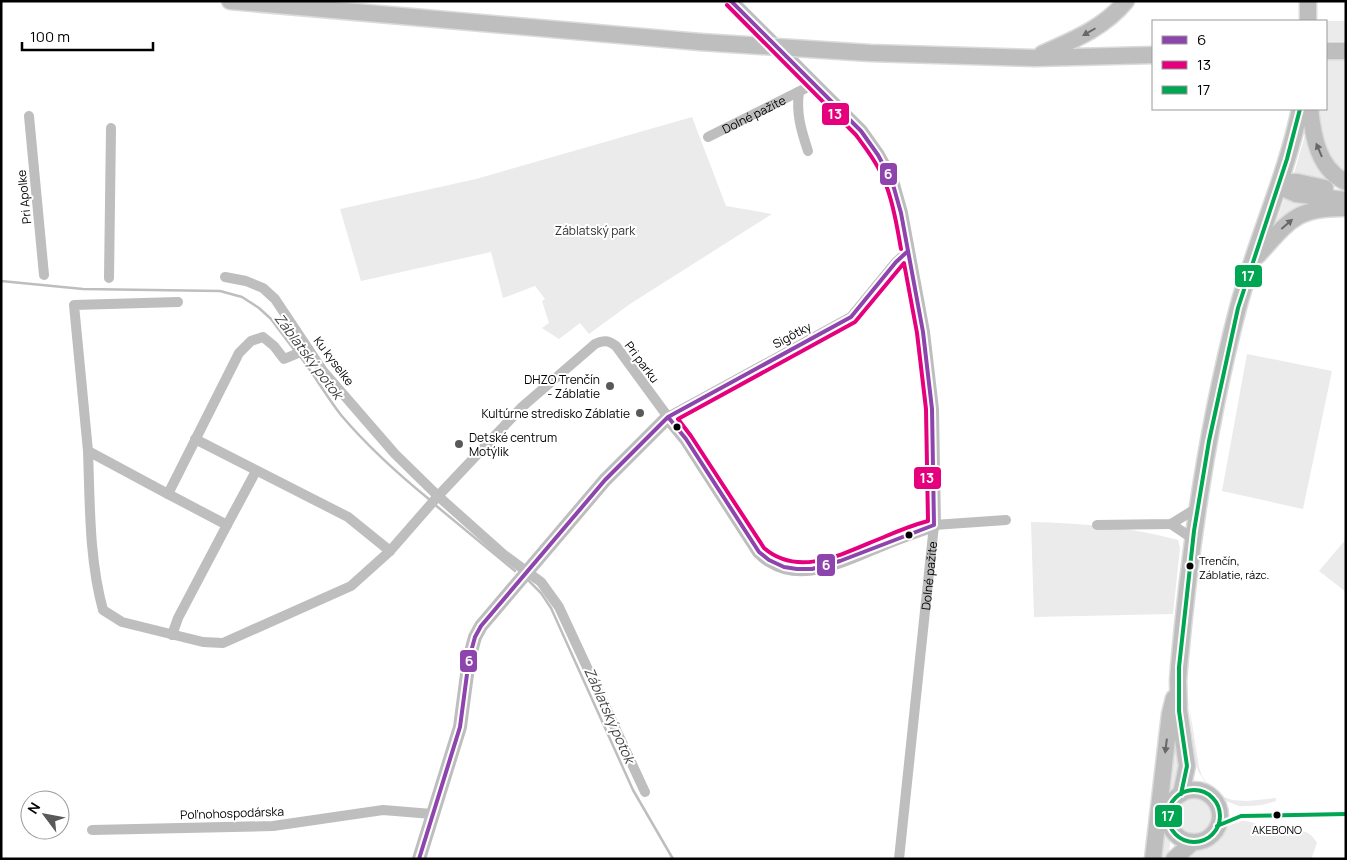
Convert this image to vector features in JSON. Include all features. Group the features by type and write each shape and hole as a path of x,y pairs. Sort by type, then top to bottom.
{"main road":[{"path":"230,1 700,42 870,53 1035,58 1152,55"},
{"path":"1035,58 1086,34 1106,21 1126,1"},
{"path":"1308,1 1308,20"},
{"path":"1327,51 1346,51"},
{"path":"1153,859 1170,714 1178,681 1192,538 1218,390 1239,306 1288,157 1300,110"},
{"path":"1310,110 1313,131 1322,158 1332,172 1346,182"},
{"path":"1280,182 1297,182 1346,193"},
{"path":"1280,182 1287,190 1296,194 1346,200"},
{"path":"1254,260 1282,228 1296,217 1322,209 1346,208"},
{"path":"1178,681 1187,766 1180,794"},
{"path":"1187,766 1203,792 1211,797 1216,804 1219,812 1219,822 1210,836 1202,840 1193,842 1181,839 1174,833 1168,821 1168,812 1174,800 1180,794 1192,791 1203,792"},
{"path":"1173,859 1174,833"},
{"path":"1173,859 1193,842"}],"street":[{"name":"Dolné pažite","path":"731,1 861,131 878,155 896,192 924,332 932,409 934,525 899,859"},
{"name":"Dolné pažite","path":"708,137 814,84"},
{"name":"Dolné pažite","path":"799,92 797,106 800,128 808,151"},
{"name":"Pri Apolke","path":"29,116 44,274"},
{"path":"109,278 111,128"},
{"name":"Sigôtky","path":"668,417 851,317 896,262 908,251"},
{"name":"Ku kyselke","path":"225,277 246,281 262,288 275,299 307,350 323,371 395,454 438,496 503,554 541,582 559,607 645,792"},
{"path":"178,302 74,305 88,451 92,539 98,594 103,610 122,622 203,642 223,643 351,586 390,551 438,496"},
{"path":"168,494 239,353 251,341 263,337 274,346 284,360 307,350"},
{"name":"Pri parku","path":"438,496 522,407 595,344 603,341 610,341 616,346 668,417"},
{"path":"419,859 460,727 469,659 475,636 481,626 605,480 668,417 686,439 759,552 770,561 782,566 797,569 817,568 934,525 1006,520"},
{"path":"196,439 348,517 390,551"},
{"path":"88,451 227,525"},
{"path":"172,635 178,618 256,471"},
{"path":"1097,525 1170,524 1197,508"},
{"path":"1170,524 1192,538"},
{"name":"Poľnohospodárska","path":"92,830 273,826 383,810 432,814"}],"green space":[{"path":"1327,21 1346,21 1346,41 1329,41 1328,59 1346,60 1346,177 1327,157 1316,110 1327,110"},
{"name":"Záblatský park","path":"692,117 726,206 772,214 630,304 589,334 580,323 559,339 542,328 549,323 542,301 545,299 535,286 503,298 491,252 361,281 340,209 476,179"},
{"path":"1305,135 1339,185 1338,187 1293,177"},
{"path":"1285,197 1328,202 1275,225"},
{"path":"1247,354 1332,371 1303,509 1222,491"},
{"path":"1202,517 1188,651 1188,656 1185,655"},
{"path":"1031,522 1105,526 1178,540 1180,548 1173,614 1034,617"},
{"path":"1346,539 1346,592 1319,571"},
{"path":"1190,708 1199,767 1206,782 1215,789 1205,782 1198,771"},
{"path":"1173,718 1181,764 1177,792 1167,804 1165,823 1170,834 1170,846 1167,859 1157,859"},
{"path":"1218,792 1232,800 1247,801 1276,798 1276,801 1262,805 1239,806 1226,801"},
{"path":"1194,798 1201,799 1207,803 1211,809 1211,823 1207,829 1201,833 1194,834 1187,833 1181,829 1177,823 1176,816 1177,809 1181,803 1187,799"},
{"path":"1242,821 1275,830 1295,830 1307,833 1317,843 1312,857 1315,859 1180,859 1196,846 1211,841 1225,827"}],"waterway":[{"name":"Záblatský potok","path":"1,281 83,289 220,291 242,297 259,308 271,319 295,351"},
{"name":"Záblatský potok","path":"299,355 351,427 384,460 430,500"},
{"name":"Záblatský potok","path":"434,504 515,571"},
{"name":"Záblatský potok","path":"528,580 541,593 551,608 633,790 673,859"}],"transit line":[{"name":"6","path":"668,417 686,439 759,552 769,560 784,567 812,569 840,561 934,525 932,409 923,332 901,213 892,181 878,155 861,131 731,1"},
{"name":"13","path":"727,5 856,135 873,159 889,193 901,249"},
{"name":"17","path":"1181,794 1187,766 1179,711 1179,667 1194,531 1209,441 1238,308 1287,159 1300,110"},
{"name":"6","path":"419,859 460,727 469,659 475,637 481,626 605,480 668,417 851,317 896,262 908,251"},
{"name":"13","path":"904,263 917,333 926,409 928,521 823,560 808,562 778,557 764,548 678,419 855,322 904,263"},
{"name":"17","path":"1194,790 1204,792 1212,798 1218,806 1220,816 1218,826 1212,834 1204,840 1194,842 1184,840 1176,834 1170,826 1168,816 1170,806 1176,798 1184,792 1194,790"},
{"name":"17","path":"1217,826 1241,816 1346,814"}],"place":[{"name":"DHZO Trenčín - Záblatie","path":"610,386"},
{"name":"Kultúrne stredisko Záblatie","path":"640,413"},
{"name":"Detské centrum Motýlik","path":"459,444"},
{"name":"Trenčín, Záblatie, rázc.","path":"1190,566"},
{"name":"AKEBONO","path":"1277,815"}]}
